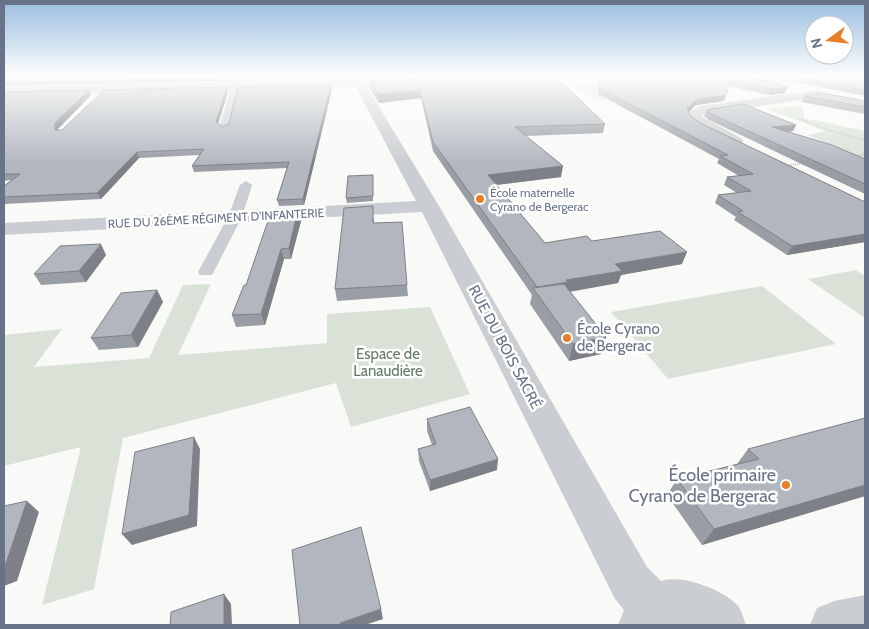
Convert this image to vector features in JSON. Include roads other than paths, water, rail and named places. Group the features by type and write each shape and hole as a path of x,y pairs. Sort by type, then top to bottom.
{"street":[{"name":"RUE DU BOIS SACRÉ","path":"372,104 429,206 648,616"},
{"path":"745,104 701,110 694,114 694,118 703,125 787,166"},
{"name":"RUE DU 26ÈME RÉGIMENT D'INFANTERIE","path":"4,229 429,206"},
{"path":"648,616 666,602 682,602 700,608 722,625"},
{"path":"834,625 865,619"}],"lane":[{"path":"224,128 230,104"},
{"path":"206,272 235,217 246,185"}],"place":[{"name":"École maternelle Cyrano de Bergerac","path":"480,199"},
{"name":"École Cyrano de Bergerac","path":"567,338"},
{"name":"École primaire Cyrano de Bergerac","path":"786,485"}],"park label":[{"name":"Espace de Lanaudière","path":"388,362"}]}
